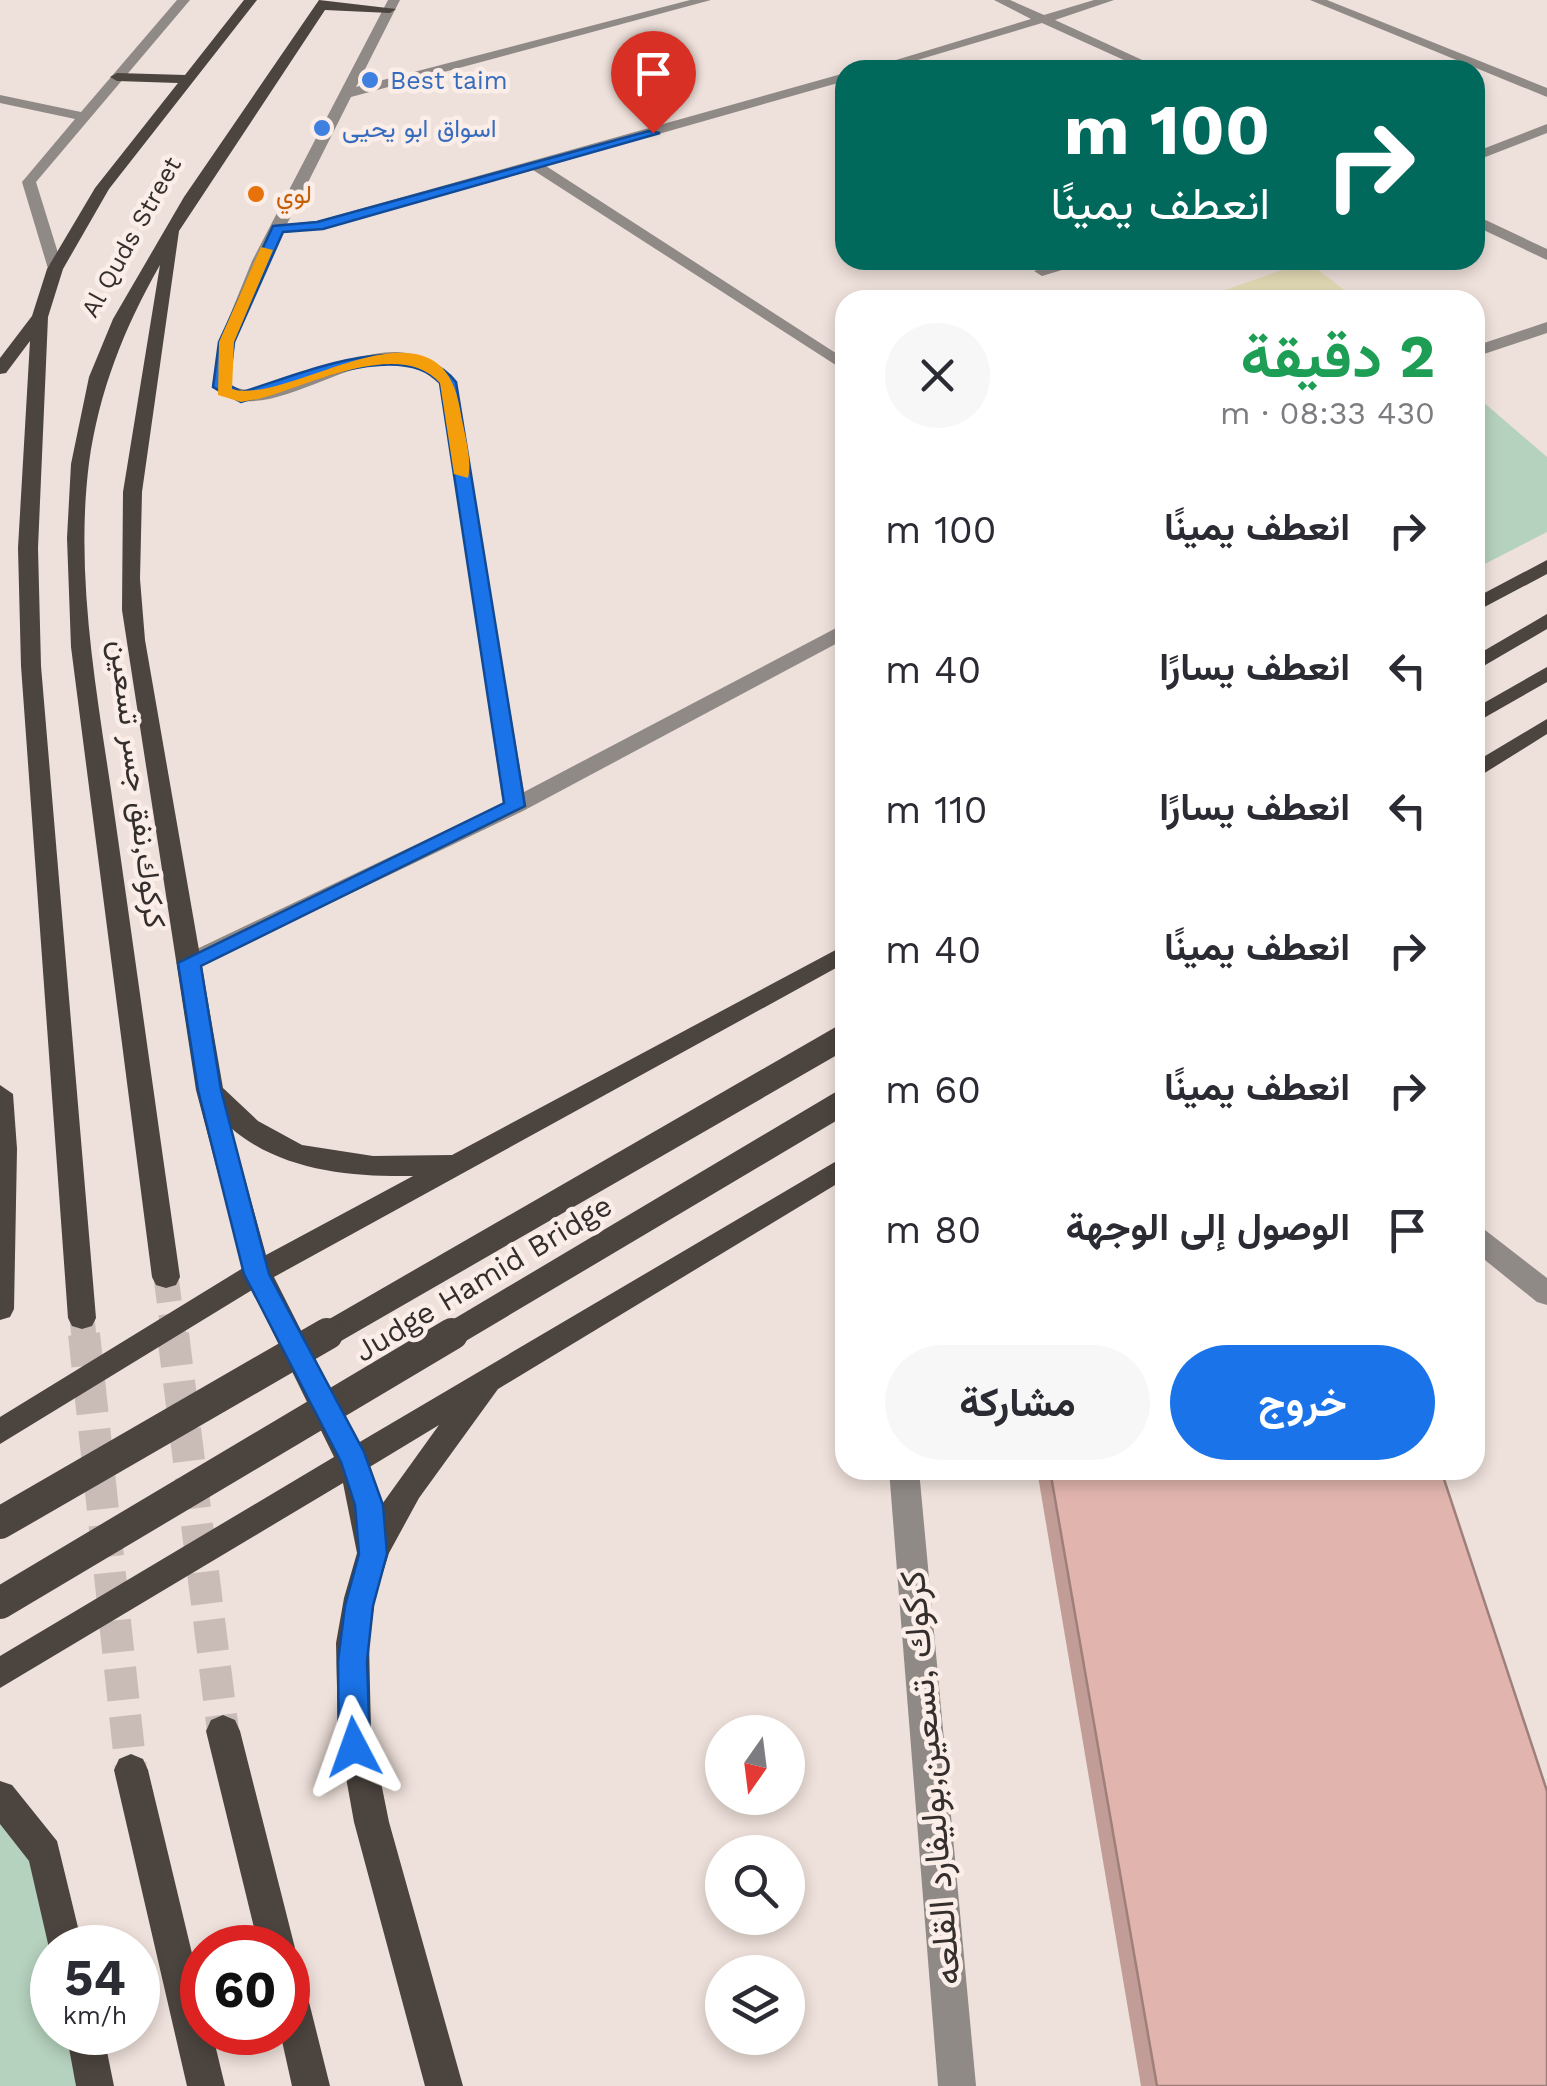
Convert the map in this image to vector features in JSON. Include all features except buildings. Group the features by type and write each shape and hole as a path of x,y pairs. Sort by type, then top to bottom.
{"main road":[{"name":"Al Quds Street","path":"82,1318 32,666 28,548 40,317 56,269 102,188 251,0"},
{"path":"323,3 392,4"},
{"name":"Al Quds Street","path":"76,538 80,464 98,378 121,319 191,197 323,3"},
{"path":"117,77 187,80"},
{"path":"173,234 134,486 130,579 209,1090 257,1274 354,1460 369,1505 373,1554"},
{"path":"0,369 40,317"},
{"name":"كركوك,نفق جسر تسعين","path":"76,538 80,647 166,1278"},
{"path":"1485,600 1547,566"},
{"path":"1485,660 1547,620"},
{"path":"1485,711 1547,673"},
{"path":"1485,765 1547,725"},
{"path":"0,1432 257,1274 835,958"},
{"name":"Judge Hamid Bridge","path":"0,1522 835,1042"},
{"path":"209,1090 251,1130 311,1157 384,1168 462,1163"},
{"path":"0,1094 0,1309"},
{"name":"Judge Hamid Bridge","path":"0,1603 835,1107"},
{"path":"0,1673 835,1172"},
{"path":"444,2086 358,1776 353,1738 352,1661 359,1606 373,1554 403,1495 494,1377"},
{"path":"223,1732 271,1925"},
{"path":"131,1770 206,2086"},
{"path":"0,1797 45,1852 60,1925"},
{"path":"89,2055 95,2086"},
{"path":"304,2055 311,2086"}],"street":[{"path":"56,269 28,182 184,0"},
{"path":"343,95 705,0"},
{"path":"1000,0 1134,60"},
{"path":"904,60 1108,0"},
{"path":"1316,0 1465,60"},
{"path":"392,4 343,95 226,342 221,387 231,395 258,395 375,358 419,362 438,370 448,382 514,806"},
{"path":"1485,68 1547,93"},
{"path":"278,228 318,226 538,167 835,80"},
{"path":"0,99 85,118"},
{"path":"1485,153 1547,128"},
{"path":"538,167 835,360"},
{"path":"1485,225 1547,255"},
{"path":"1485,349 1547,327"},
{"path":"189,963 514,806 835,636"},
{"path":"1485,1245 1547,1294"},
{"name":"كركوك ,تسعين,بوليفارد القلعه","path":"905,1480 957,2086"}],"green space":[{"path":"1485,404 1547,457 1547,532 1485,564"},
{"path":"0,1797 45,1854 48,1925 30,1925 30,2055 72,2055 76,2086 0,2086"}],"sand":[{"path":"1282,270 1319,270 1344,290 1225,290"}],"tunnel":[{"path":"166,1277 174,1337"},
{"path":"82,1318 84,1337"},
{"path":"84,1334 131,1770"},
{"path":"173,1334 223,1731"}],"slow traffic":[{"path":"266,250 226,342 221,387 224,392 241,397 258,395 375,358 419,362 438,370 448,382 462,474"}],"place":[{"name":"Best taim","path":"370,80"},
{"name":"اسواق ابو يحيى","path":"322,128"},
{"name":"لوي","path":"256,194"}],"route":[{"path":"354,1747 352,1661 359,1606 373,1554 369,1505 354,1460 257,1274 229,1179 209,1090 189,963 514,806 448,382 438,370 419,362 375,358 241,397 224,392 221,387 226,342 278,228 318,226 653,133"}]}
